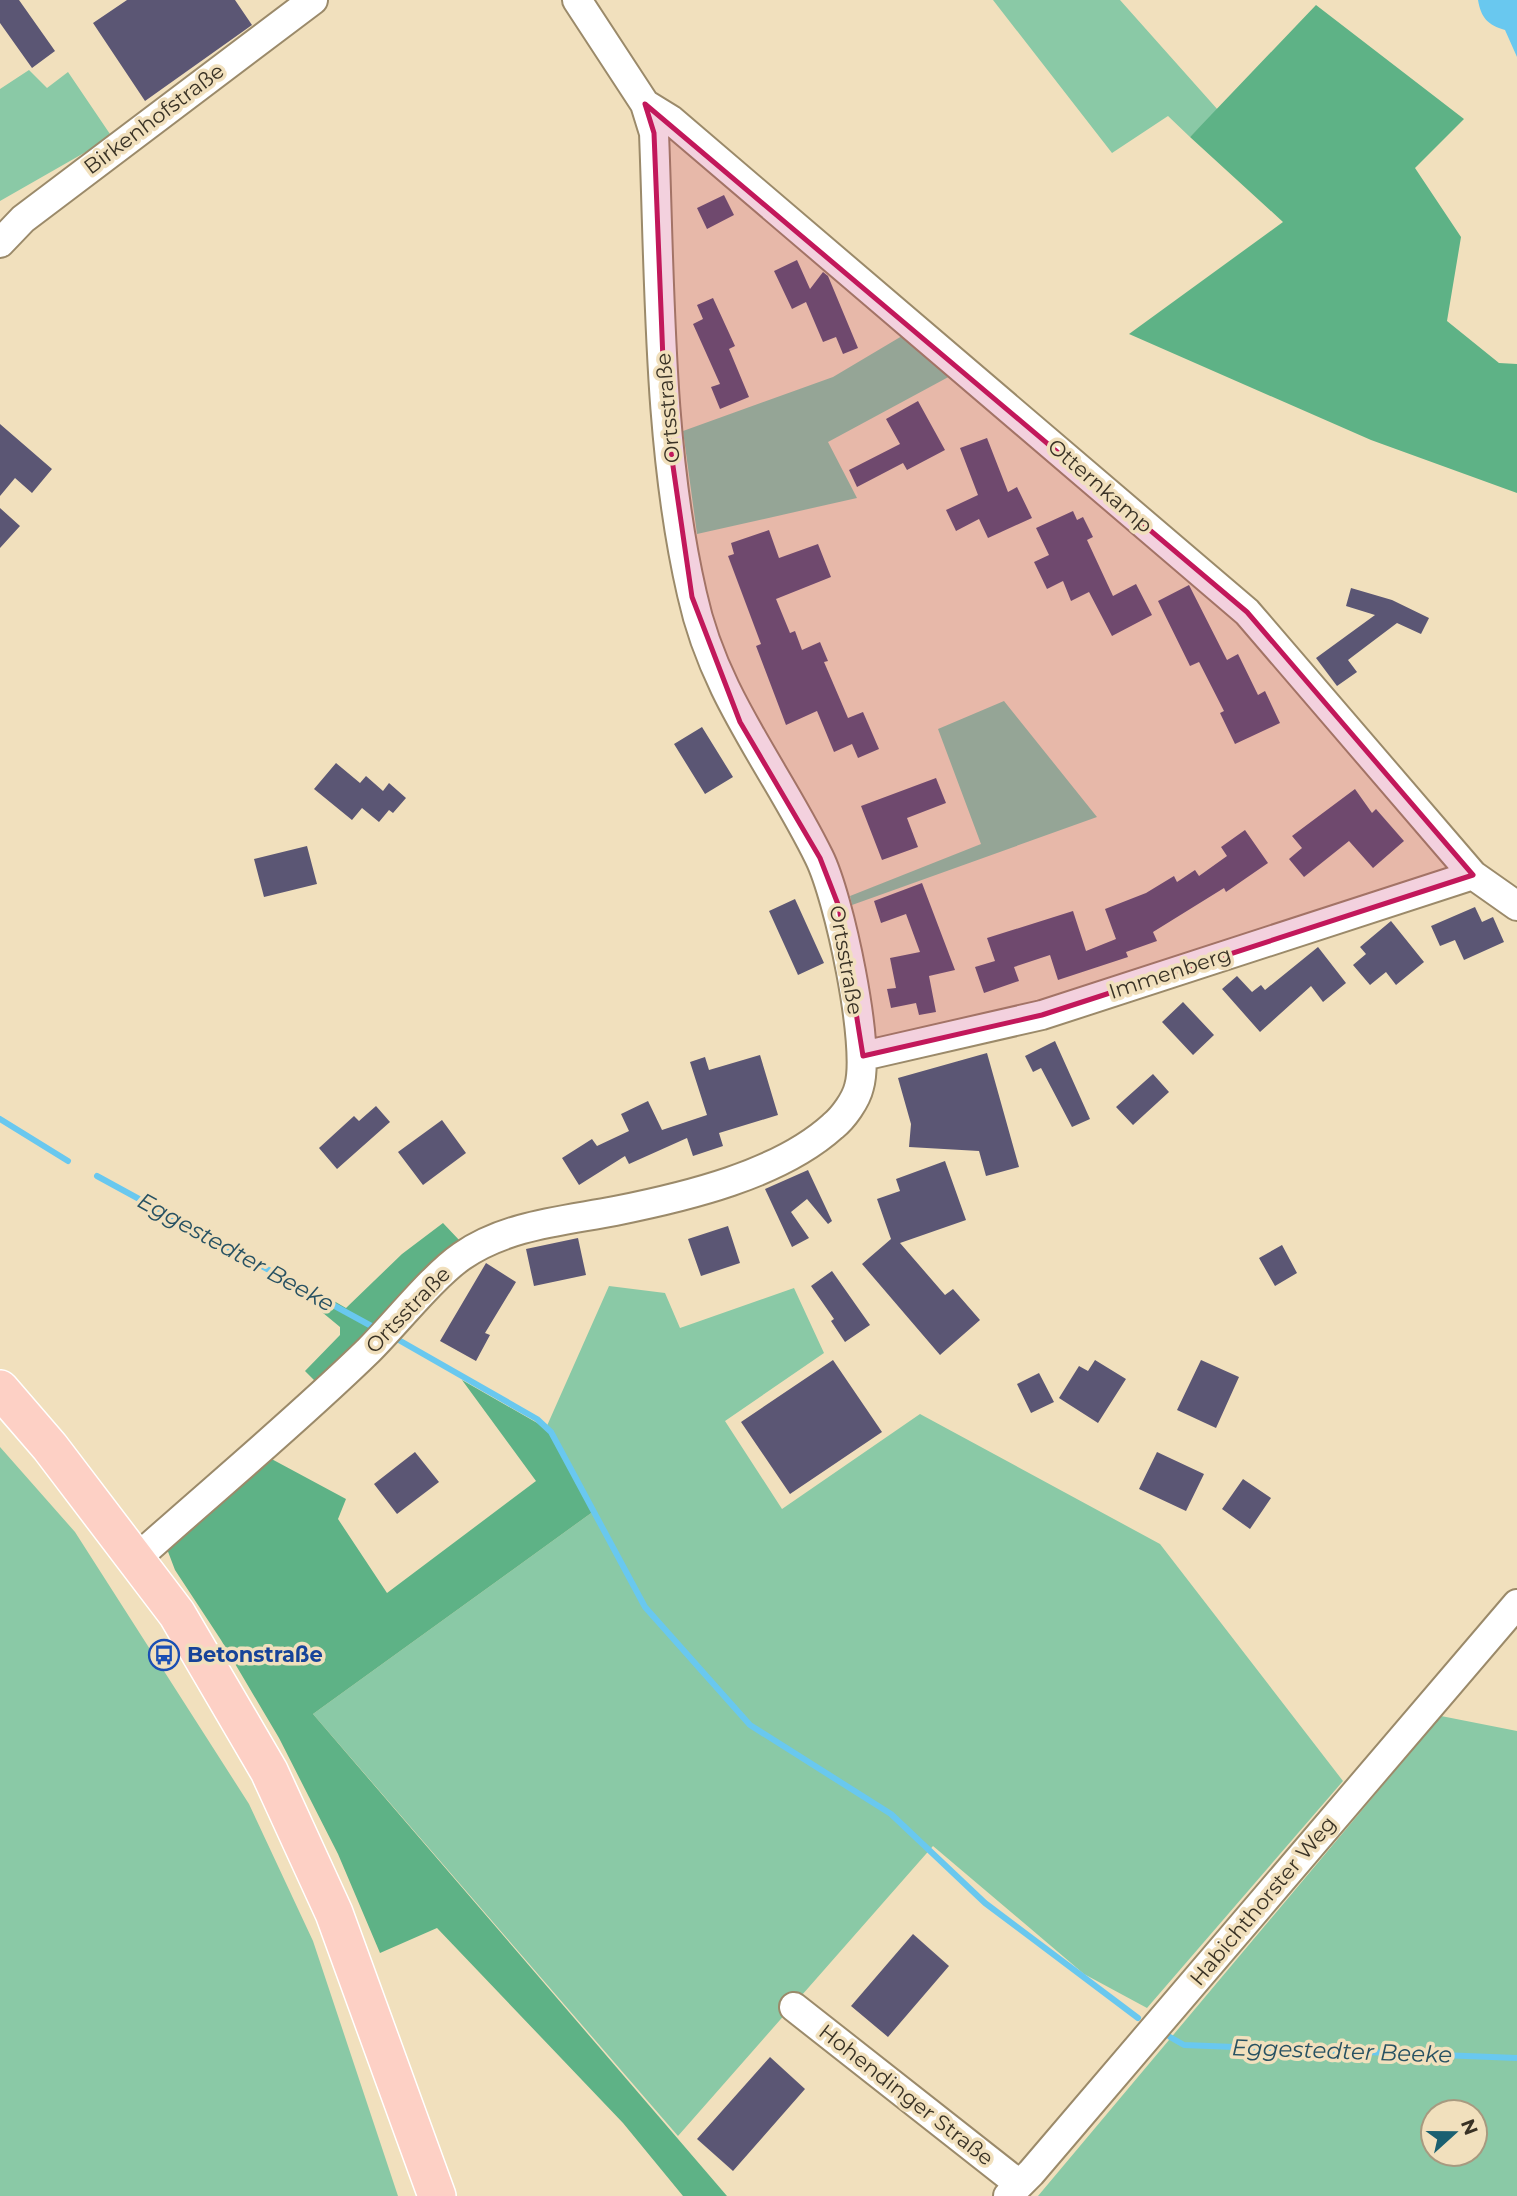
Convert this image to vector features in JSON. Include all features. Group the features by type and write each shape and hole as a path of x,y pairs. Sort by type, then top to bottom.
{"main road":[{"path":"0,1389 137,1558 177,1614 269,1771 334,1913 438,2196"}],"street":[{"name":"Birkenhofstraße","path":"0,243 23,219 313,0"},
{"name":"Ortsstraße","path":"137,1558 367,1352 460,1257 495,1239 536,1224 619,1210 774,1165 797,1153 836,1124 859,1091 863,1056 834,895 820,858 740,722 720,679 692,597 665,411 654,133 646,104 577,0"},
{"name":"Otternkamp","path":"646,104 671,120 1248,612 1473,875 1517,906"},
{"name":"Immenberg","path":"863,1056 1042,1015 1473,875"},
{"name":"Habichthorster Weg","path":"1013,2190 1517,1604"},
{"name":"Hohendinger Straße","path":"793,2007 1013,2190"}],"highlighted area":[{"path":"645,104 1247,612 1473,875 1042,1015 863,1056 839,907 820,858 740,722 692,597 665,411 654,133"}],"green space":[{"path":"993,0 1120,0 1218,110 1190,137 1168,116 1112,153"},
{"path":"1316,5 1464,119 1415,168 1461,237 1447,321 1499,363 1517,364 1517,493 1371,440 1129,334 1283,222 1190,137"},
{"path":"29,70 47,88 68,72 112,137 0,201 0,89"},
{"path":"907,333 954,374 828,442 857,498 697,534 683,431 833,377"},
{"path":"1004,701 1097,817 852,905 850,896 981,844 938,729"},
{"path":"443,1223 460,1241 317,1383 305,1371 340,1335 340,1327 311,1303 320,1293 346,1308 402,1254"},
{"path":"609,1286 665,1293 680,1328 794,1288 824,1353 725,1421 782,1509 920,1414 1160,1544 1343,1781 1147,2008 1084,1974 933,1846 678,2136 313,1714 594,1511 546,1428"},
{"path":"462,1380 546,1428 594,1511 313,1714 727,2196 683,2196 623,2123 437,1928 380,1953 338,1854 279,1738 221,1640 175,1570 167,1549 266,1456 346,1499 338,1519 387,1593 536,1481"},
{"path":"0,1447 75,1532 249,1804 313,1941 398,2196 0,2196"},
{"path":"1441,1716 1517,1731 1517,2196 1038,2196"}],"water":[{"path":"1478,0 1517,0 1517,57 1505,30 1486,20"}],"building":[{"path":"0,0 19,0 55,51 32,68 0,23"},
{"path":"127,0 235,0 252,25 145,101 93,23"},
{"path":"724,195 734,215 707,229 697,208"},
{"path":"797,260 810,289 823,272 828,276 858,348 843,354 836,337 823,342 806,302 792,309 774,271"},
{"path":"713,298 735,346 729,349 749,397 720,409 711,387 720,384 693,324 703,319 697,305"},
{"path":"918,401 945,450 907,470 903,463 857,487 849,470 900,444 886,419"},
{"path":"0,424 52,469 32,493 15,478 0,496"},
{"path":"987,438 1008,492 1017,487 1032,518 988,538 979,519 956,531 946,510 978,495 960,448"},
{"path":"0,508 20,526 0,548"},
{"path":"1073,511 1077,520 1083,517 1093,537 1087,540 1113,596 1136,584 1152,615 1112,636 1089,592 1071,601 1063,581 1047,589 1034,562 1049,555 1036,528"},
{"path":"769,530 779,558 818,544 831,577 776,599 790,633 795,631 802,650 820,642 828,661 824,662 848,718 863,712 879,749 858,758 852,744 834,752 817,711 786,725 756,646 761,644 728,556 734,554 731,543"},
{"path":"1189,585 1227,660 1238,654 1258,695 1265,691 1280,723 1235,744 1220,713 1224,711 1199,662 1190,666 1158,601"},
{"path":"1351,588 1392,600 1429,618 1421,634 1397,623 1348,660 1357,672 1337,686 1316,658 1375,615 1346,606"},
{"path":"702,727 733,777 705,794 674,744"},
{"path":"336,763 360,783 366,776 383,791 389,783 406,798 393,813 389,810 379,822 362,808 352,820 314,789"},
{"path":"936,778 946,803 907,818 918,847 882,860 861,806"},
{"path":"1355,789 1372,813 1376,809 1404,841 1373,868 1349,841 1304,877 1289,859 1302,848 1292,836"},
{"path":"1245,830 1268,863 1226,892 1224,888 1153,932 1157,941 1126,952 1128,957 1058,980 1050,955 1014,967 1019,981 984,993 975,967 995,961 987,938 1073,911 1086,951 1116,939 1105,909 1146,893 1174,876 1177,882 1195,870 1199,876 1227,856 1221,847"},
{"path":"307,846 317,884 264,897 254,859"},
{"path":"922,883 955,970 929,976 936,1012 919,1015 916,1003 891,1008 887,989 896,988 890,958 920,952 906,914 881,923 874,901"},
{"path":"795,899 824,963 798,975 769,911"},
{"path":"1475,907 1482,922 1493,917 1504,942 1464,960 1455,940 1440,946 1431,926"},
{"path":"1391,921 1424,962 1396,985 1386,972 1370,985 1353,965 1366,954 1360,947"},
{"path":"1318,947 1346,983 1323,1002 1311,986 1260,1032 1222,989 1237,976 1252,992 1261,985 1265,990"},
{"path":"1183,1002 1214,1035 1193,1055 1162,1022"},
{"path":"1055,1041 1090,1119 1072,1127 1041,1068 1033,1072 1025,1056"},
{"path":"987,1053 1019,1167 986,1176 979,1151 909,1147 911,1124 898,1078"},
{"path":"760,1055 778,1115 719,1133 723,1146 693,1156 687,1138 629,1164 625,1156 579,1185 562,1158 592,1139 597,1146 629,1131 621,1114 648,1101 662,1130 707,1115 690,1062 705,1057 709,1070"},
{"path":"1153,1074 1169,1092 1133,1125 1116,1107"},
{"path":"376,1106 390,1122 337,1169 319,1148 354,1116 359,1121"},
{"path":"442,1120 466,1153 423,1185 398,1152"},
{"path":"945,1161 966,1220 900,1243 945,1295 953,1289 980,1320 940,1355 862,1264 891,1239 877,1199 900,1191 896,1179"},
{"path":"808,1170 832,1221 828,1224 807,1199 791,1212 809,1238 792,1247 765,1189"},
{"path":"728,1226 740,1263 701,1276 688,1239"},
{"path":"578,1238 586,1275 534,1286 526,1249"},
{"path":"1282,1245 1297,1273 1275,1286 1259,1258"},
{"path":"486,1263 516,1282 485,1333 490,1335 476,1361 440,1341"},
{"path":"832,1271 870,1325 845,1342 831,1321 834,1319 811,1286"},
{"path":"833,1360 882,1432 790,1494 741,1422"},
{"path":"1095,1360 1126,1379 1098,1423 1059,1398 1079,1366 1088,1371"},
{"path":"1201,1360 1239,1377 1216,1428 1177,1410"},
{"path":"1039,1373 1054,1402 1031,1413 1017,1384"},
{"path":"415,1452 439,1482 397,1514 374,1484"},
{"path":"1157,1452 1204,1474 1186,1511 1139,1489"},
{"path":"1243,1479 1271,1498 1250,1529 1222,1509"},
{"path":"913,1934 949,1966 888,2037 851,2006"},
{"path":"770,2057 805,2089 733,2171 697,2139"}],"waterway":[{"name":"Eggestedter Beeke","path":"0,1119 68,1161"},
{"name":"Eggestedter Beeke","path":"97,1176 375,1328"},
{"name":"Eggestedter Beeke","path":"397,1339 537,1419 551,1432 645,1607 750,1725 891,1814 985,1903 1138,2018"},
{"name":"Eggestedter Beeke","path":"1170,2037 1184,2045 1517,2058"}],"place":[{"name":"Betonstraße","path":"164,1655"}]}
